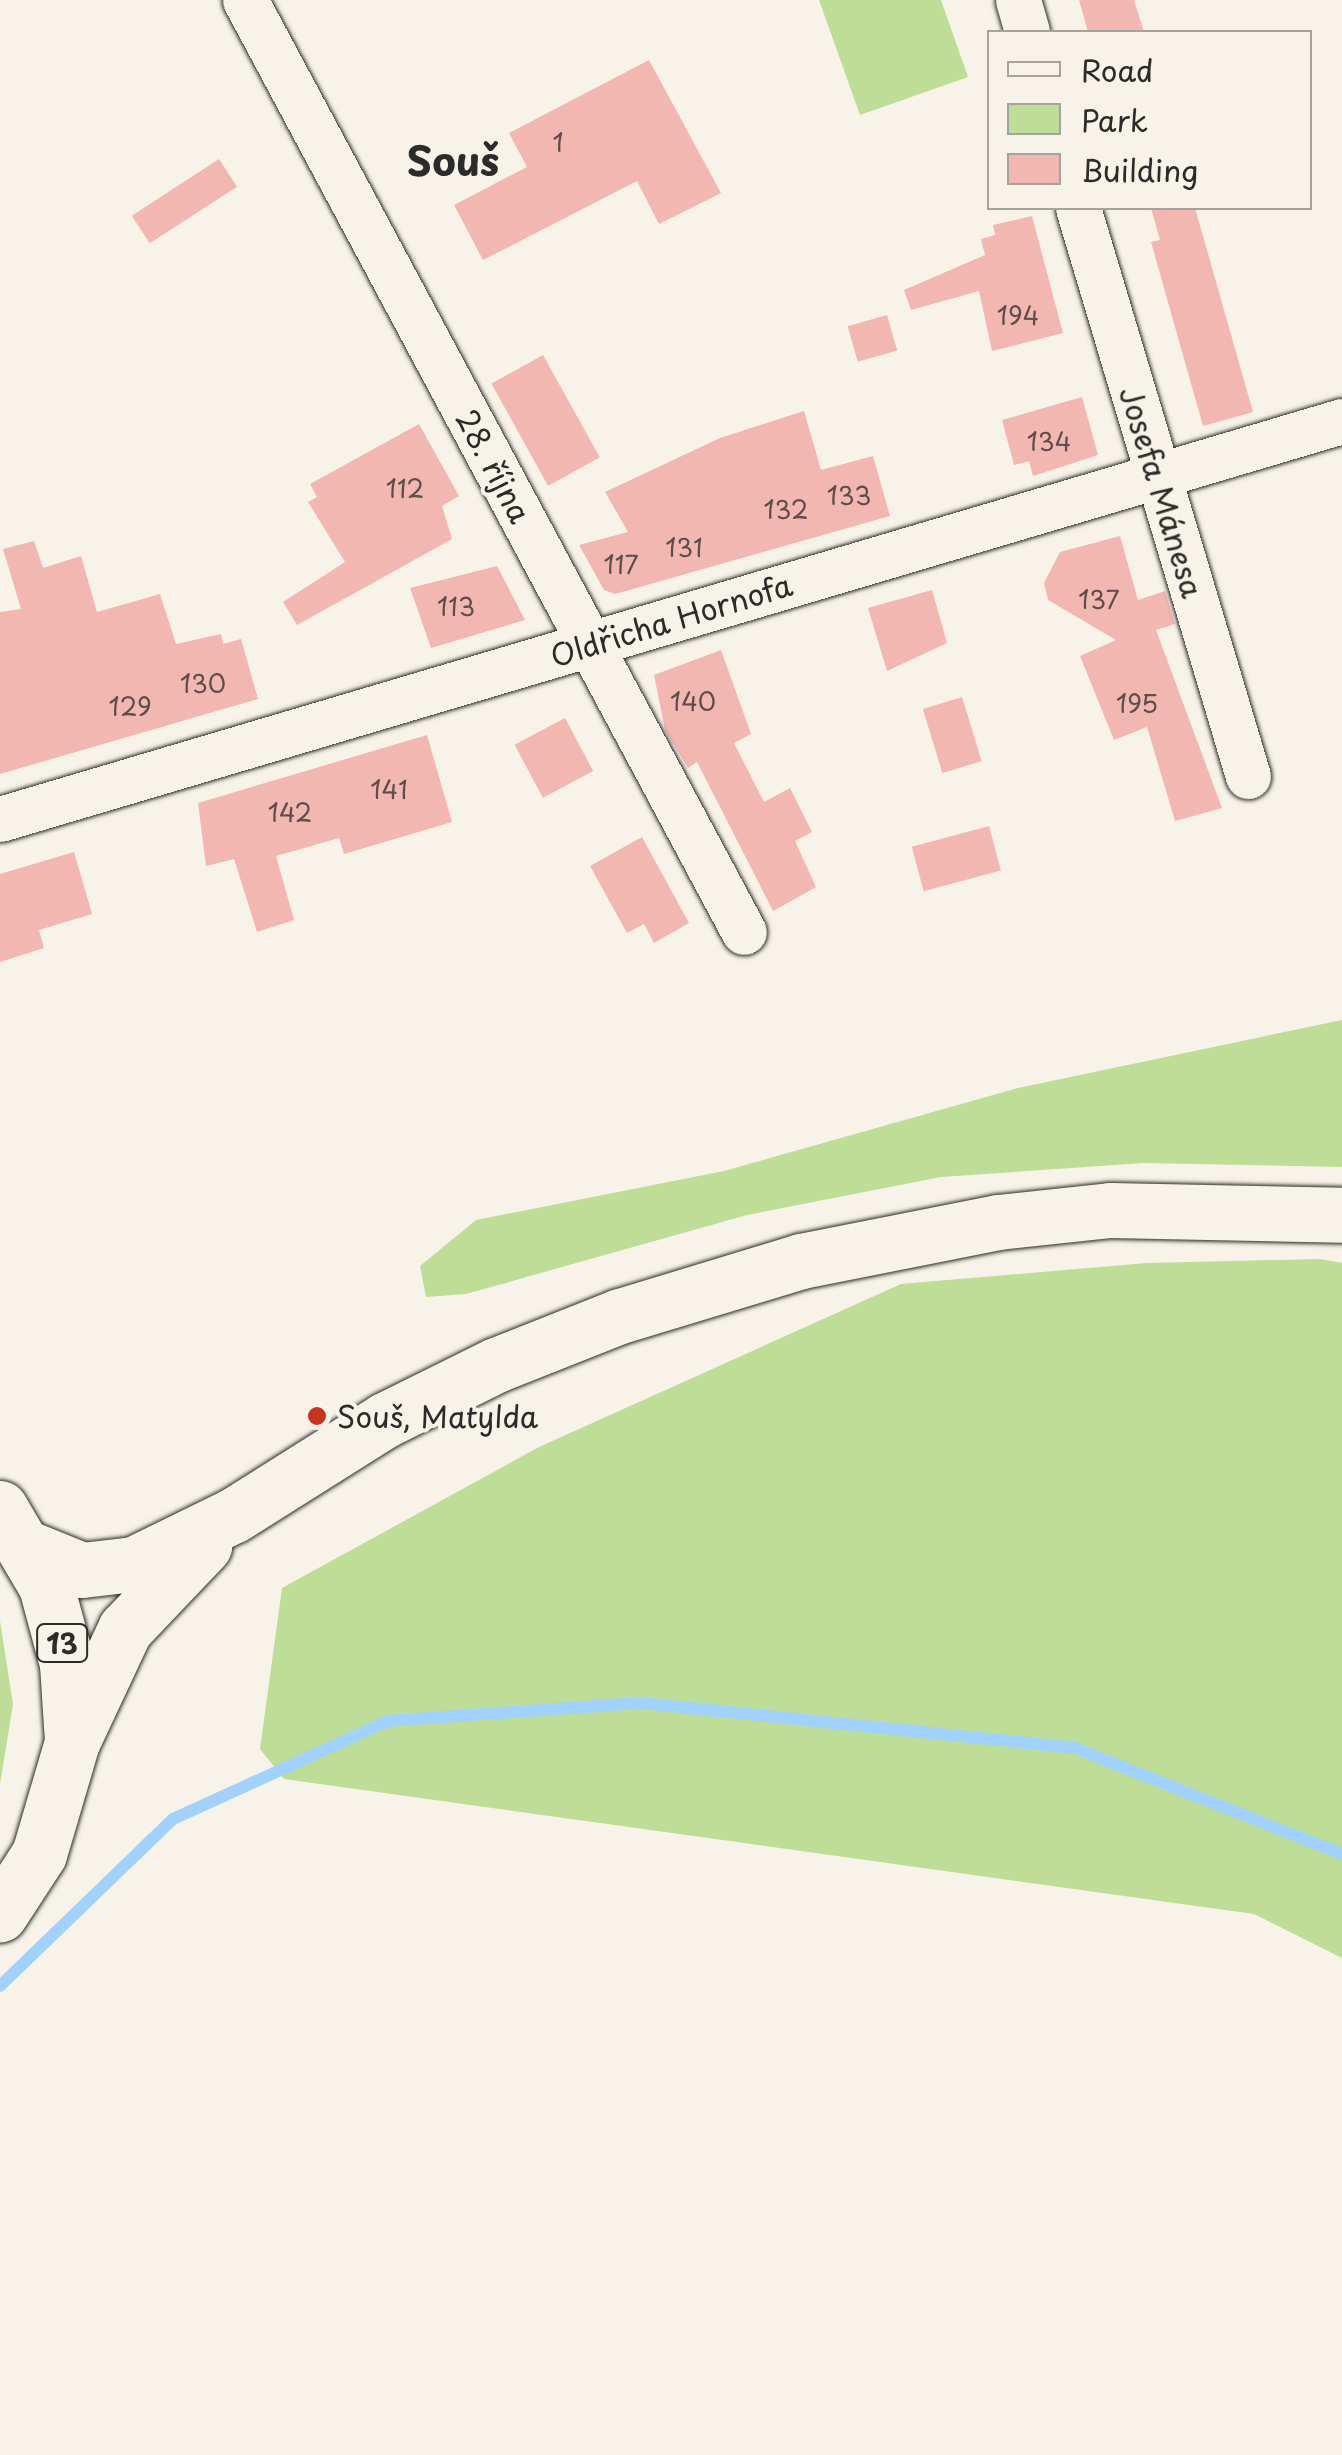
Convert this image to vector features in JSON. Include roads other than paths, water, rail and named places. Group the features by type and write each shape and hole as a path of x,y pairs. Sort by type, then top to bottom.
{"main road":[{"path":"15,1528 82,1570 119,1570 234,1515 325,1453 496,1365 620,1316 801,1261 1064,1214 1230,1208 1342,1215"},
{"path":"72,1742 126,1628 234,1515"},
{"name":"13","path":"0,1914 39,1854 72,1742 67,1664 15,1528"}],"street":[{"name":"28. října","path":"245,0 744,932"},
{"path":"1018,0 1026,30"},
{"name":"Josefa Mánesa","path":"1079,210 1248,776"},
{"name":"Oldřicha Hornofa","path":"0,818 1342,421"}],"waterway":[{"path":"0,1986 173,1819 388,1721 640,1703 1075,1748 1342,1854"}],"place":[{"name":"Souš, Matylda","path":"317,1416"}],"district":[{"name":"Souš","path":"453,160"}]}
